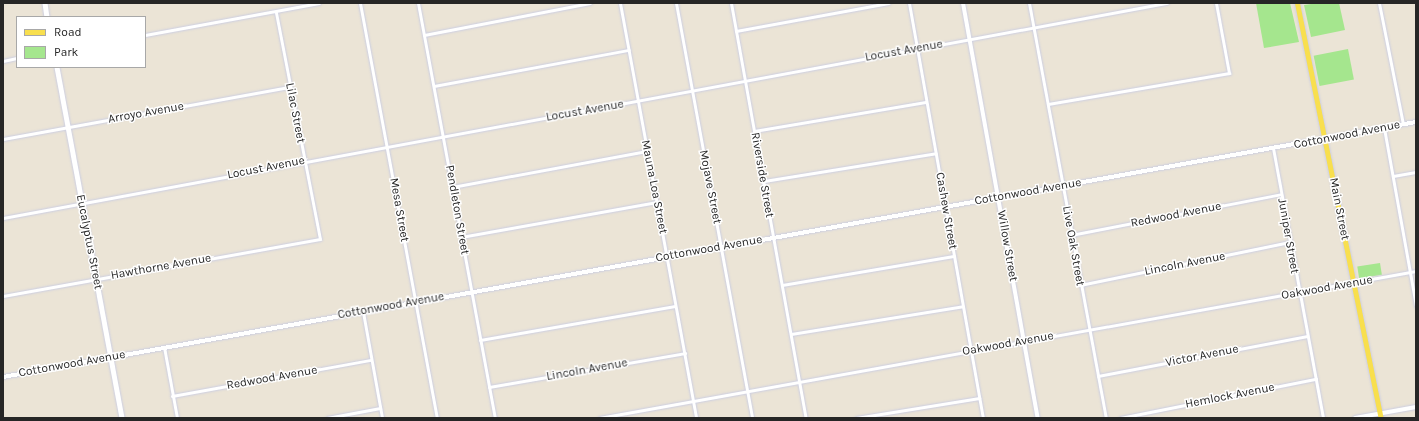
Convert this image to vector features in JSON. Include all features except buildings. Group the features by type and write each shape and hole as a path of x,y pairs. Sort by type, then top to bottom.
{"main road":[{"path":"45,3 48,16"},
{"name":"Main Street","path":"1297,3 1379,417"},
{"name":"Eucalyptus Street","path":"57,68 122,418"}],"street":[{"path":"146,35 319,3"},
{"name":"Mesa Street","path":"360,3 437,418"},
{"name":"Pendleton Street","path":"418,3 495,418"},
{"path":"424,35 590,3"},
{"name":"Mauna Loa Street","path":"620,3 696,418"},
{"name":"Mojave Street","path":"676,3 752,418"},
{"name":"Riverside Street","path":"731,3 806,418"},
{"path":"736,31 888,3"},
{"name":"Cashew Street","path":"909,3 983,418"},
{"name":"Willow Street","path":"963,3 1038,418"},
{"name":"Live Oak Street","path":"1029,3 1080,285 1106,418"},
{"name":"Locust Avenue","path":"3,218 304,161 1167,3"},
{"path":"1048,104 1229,73 1216,3"},
{"path":"1379,3 1403,124"},
{"name":"Lilac Street","path":"276,12 320,239"},
{"path":"434,86 629,50"},
{"path":"3,61 16,58"},
{"name":"Arroyo Avenue","path":"3,139 290,87"},
{"path":"754,131 926,102"},
{"name":"Cottonwood Avenue","path":"3,377 721,246 1416,122"},
{"path":"1384,128 1416,306"},
{"name":"Juniper Street","path":"1273,148 1323,418"},
{"path":"452,187 647,151"},
{"path":"764,181 936,152"},
{"path":"1392,176 1416,172"},
{"name":"Redwood Avenue","path":"1071,235 1281,194"},
{"path":"461,237 657,202"},
{"name":"Hawthorne Avenue","path":"3,296 96,278 320,239"},
{"name":"Lincoln Avenue","path":"1080,285 1290,242"},
{"path":"782,285 954,256"},
{"name":"Oakwood Avenue","path":"599,418 1416,271"},
{"path":"480,340 675,306"},
{"path":"791,334 963,306"},
{"path":"363,312 382,418"},
{"name":"Victor Avenue","path":"1098,376 1307,336"},
{"path":"164,347 177,418"},
{"name":"Lincoln Avenue","path":"489,388 685,354"},
{"name":"Redwood Avenue","path":"172,396 371,360"},
{"name":"Hemlock Avenue","path":"1120,418 1316,379"},
{"path":"856,418 980,398"},
{"path":"1355,418 1379,417 1416,407"},
{"path":"327,418 380,408"}],"green space":[{"path":"1256,3 1290,3 1299,42 1264,48"},
{"path":"1339,3 1345,30 1311,37 1304,5"},
{"path":"1348,49 1354,79 1320,86 1314,56"},
{"path":"1380,263 1382,275 1359,278 1357,267"}]}
